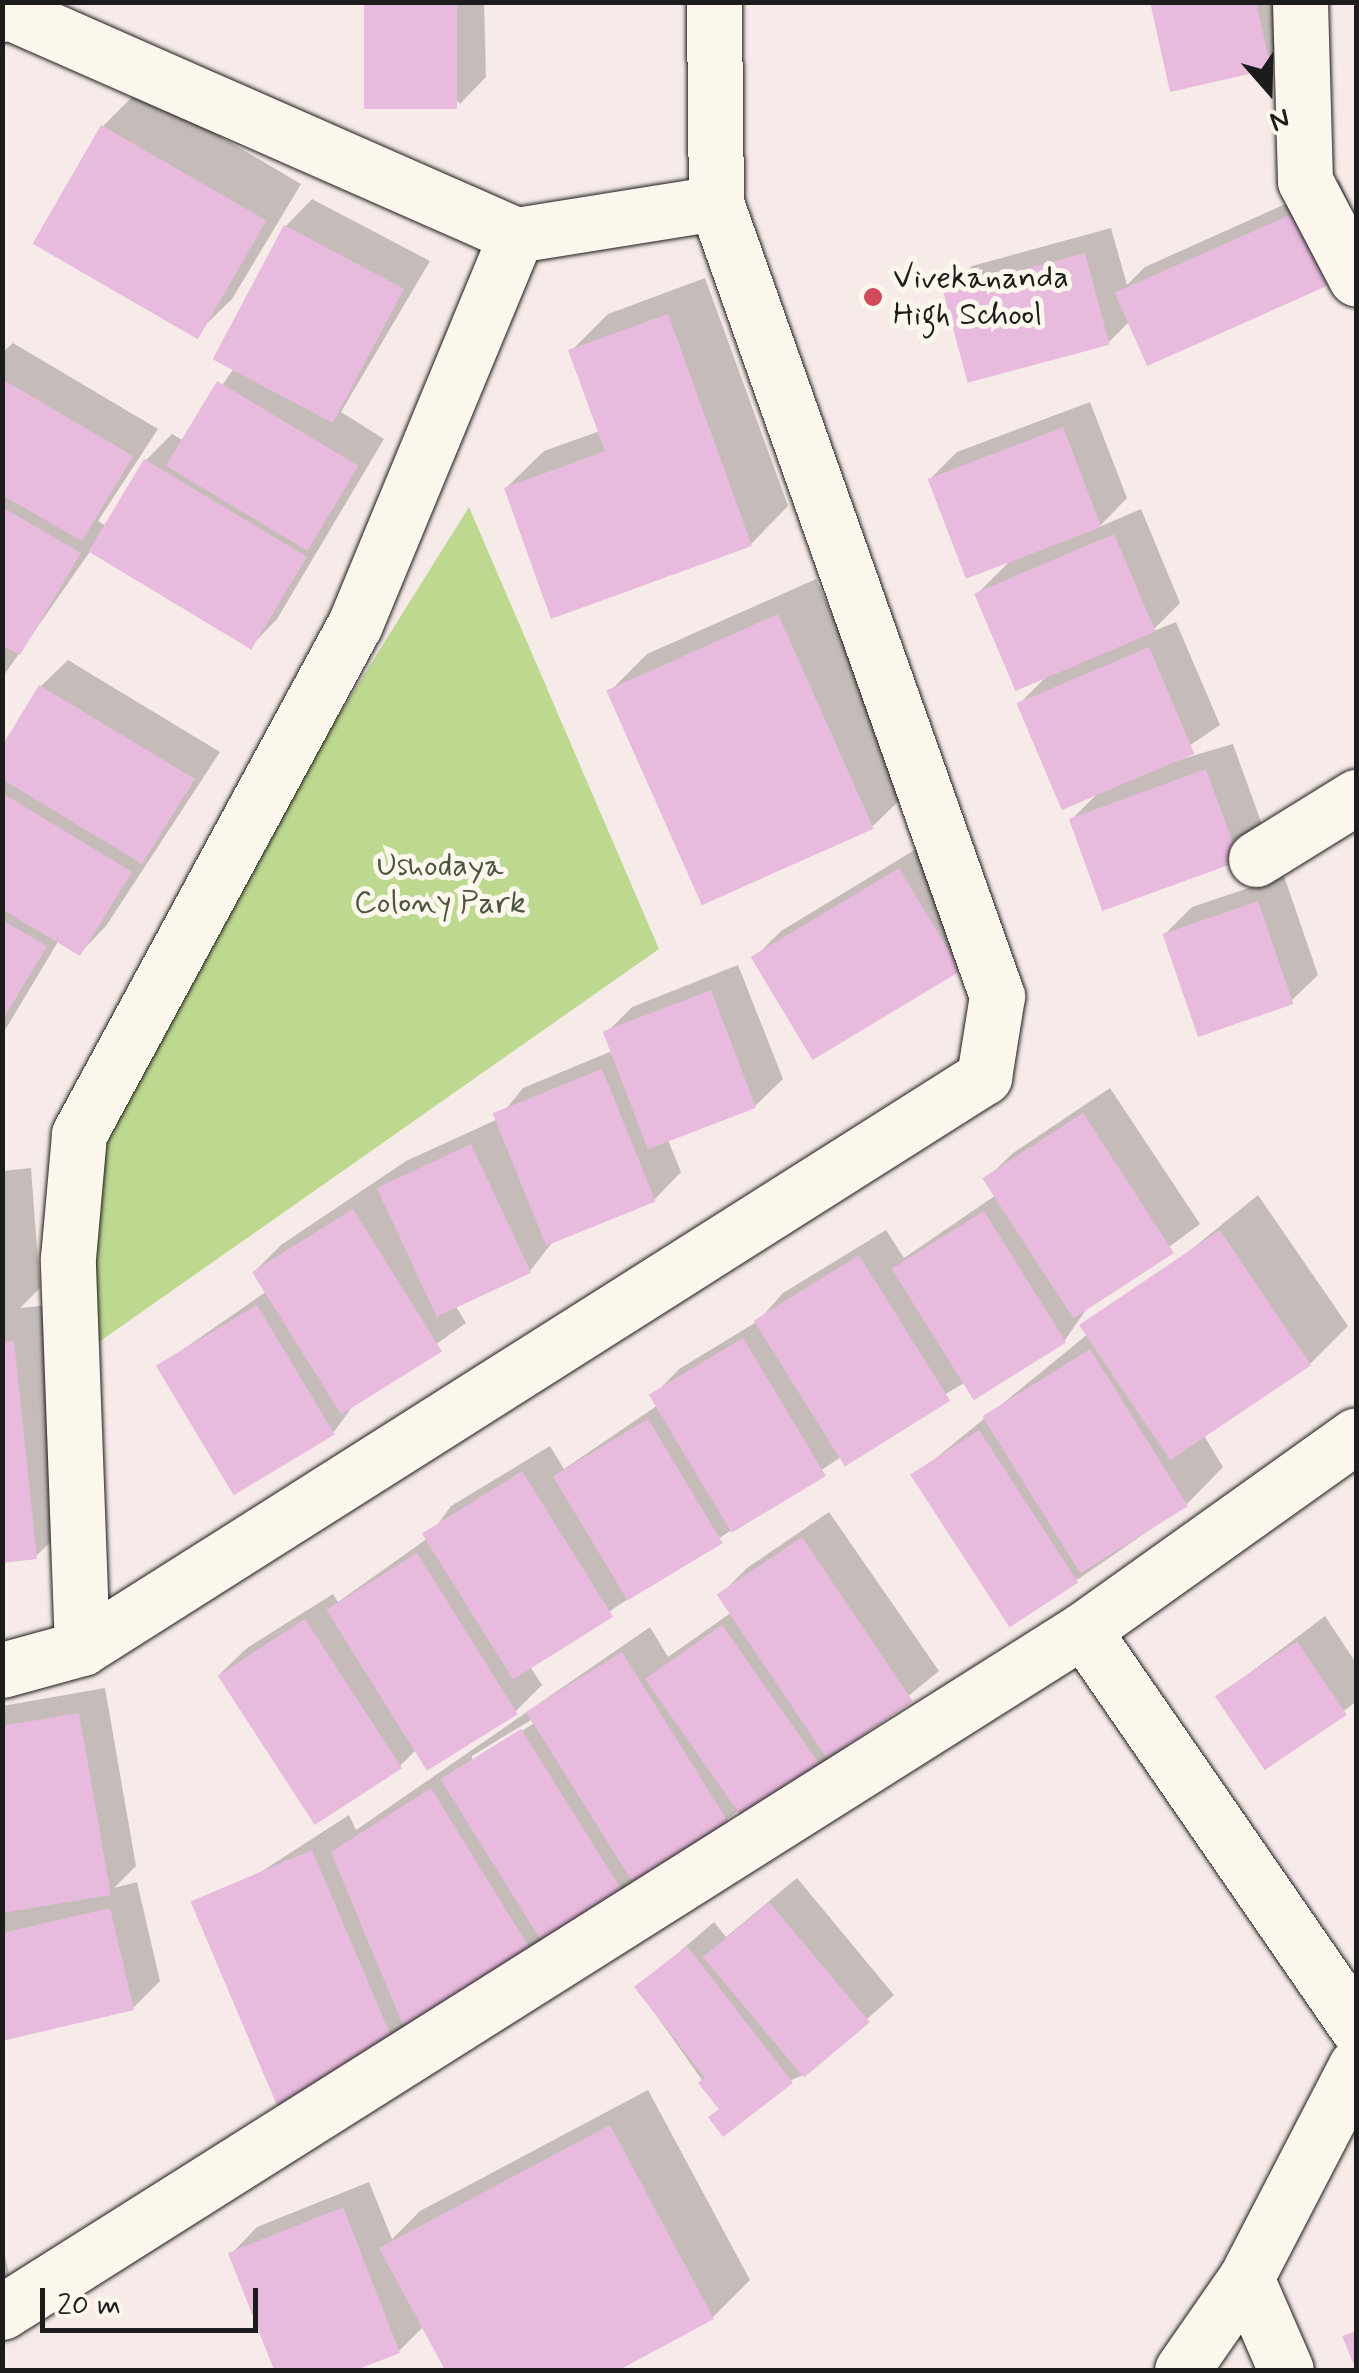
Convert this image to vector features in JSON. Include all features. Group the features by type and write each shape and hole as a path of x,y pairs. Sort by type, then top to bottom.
{"street":[{"path":"2,1670 82,1648 984,1078 997,996 716,203 714,2"},
{"path":"1300,2 1306,180 1356,278"},
{"path":"6,9 516,235 716,203"},
{"path":"82,1648 68,1258 78,1134 355,624 516,235"},
{"path":"1256,859 1356,797"},
{"path":"2,2312 1083,1630 1356,1435"},
{"path":"1083,1630 1356,2026"},
{"path":"1182,2370 1246,2278 1356,2066"},
{"path":"1246,2278 1286,2370"}],"green space":[{"name":"Ushodaya Colony Park","path":"469,507 659,949 76,1358 75,1137"}],"building":[{"path":"364,2 457,2 457,109 364,109"},
{"path":"1150,2 1256,2 1271,69 1170,92"},
{"path":"101,125 266,220 198,339 33,244"},
{"path":"1312,205 1345,278 1147,366 1115,293"},
{"path":"284,225 404,289 333,423 213,359"},
{"path":"1085,253 1110,345 968,383 943,291"},
{"path":"668,314 752,546 551,619 504,488 605,451 568,350"},
{"path":"2,379 133,456 82,541 2,495"},
{"path":"217,381 358,466 307,551 166,466"},
{"path":"1063,427 1101,527 966,579 928,479"},
{"path":"144,459 307,557 251,649 88,552"},
{"path":"2,507 81,553 20,655 2,645"},
{"path":"1114,534 1155,632 1016,691 974,593"},
{"path":"778,614 874,829 702,905 606,690"},
{"path":"1149,647 1194,754 1062,810 1016,703"},
{"path":"39,685 195,779 142,864 2,779 2,746"},
{"path":"1206,769 1240,861 1102,911 1069,819"},
{"path":"2,793 132,872 80,956 2,909"},
{"path":"899,868 961,971 813,1060 751,957"},
{"path":"1258,901 1293,1004 1198,1037 1163,934"},
{"path":"2,920 47,946 2,1021"},
{"path":"711,990 756,1108 648,1149 603,1032"},
{"path":"602,1069 656,1202 546,1246 493,1113"},
{"path":"1083,1113 1174,1253 1073,1318 982,1178"},
{"path":"471,1144 531,1273 437,1317 377,1188"},
{"path":"353,1209 442,1351 341,1415 252,1272"},
{"path":"984,1211 1066,1342 974,1400 892,1269"},
{"path":"1220,1230 1311,1365 1170,1460 1079,1325"},
{"path":"859,1255 950,1401 845,1467 754,1321"},
{"path":"257,1305 335,1434 234,1495 156,1366"},
{"path":"743,1338 826,1476 732,1533 649,1395"},
{"path":"14,1341 37,1559 2,1563 2,1342"},
{"path":"1090,1349 1188,1506 1080,1573 982,1416"},
{"path":"648,1419 723,1543 628,1600 553,1476"},
{"path":"979,1430 1078,1583 1009,1627 910,1475"},
{"path":"522,1471 613,1617 513,1679 422,1534"},
{"path":"802,1537 913,1701 827,1759 717,1595"},
{"path":"417,1553 518,1714 427,1771 326,1610"},
{"path":"305,1619 402,1768 315,1825 218,1676"},
{"path":"722,1625 822,1768 745,1822 645,1679"},
{"path":"1297,1641 1347,1715 1265,1770 1215,1696"},
{"path":"622,1652 729,1823 633,1883 526,1712"},
{"path":"79,1713 111,1895 2,1913 2,1726"},
{"path":"521,1729 627,1899 546,1949 440,1779"},
{"path":"431,1788 535,1957 407,2035 331,1852"},
{"path":"312,1850 401,2061 280,2112 190,1902"},
{"path":"769,1902 870,2022 804,2078 703,1957"},
{"path":"110,1908 134,2010 2,2041 2,1933"},
{"path":"687,1946 793,2083 723,2137 708,2117 719,2109 698,2083 705,2078 634,1987"},
{"path":"610,2125 714,2319 619,2370 445,2370 379,2248"},
{"path":"343,2207 400,2353 356,2370 274,2370 228,2253"},
{"path":"1356,2331 1356,2370 1342,2336"}],"place":[{"name":"Vivekananda High School","path":"873,297"}]}
